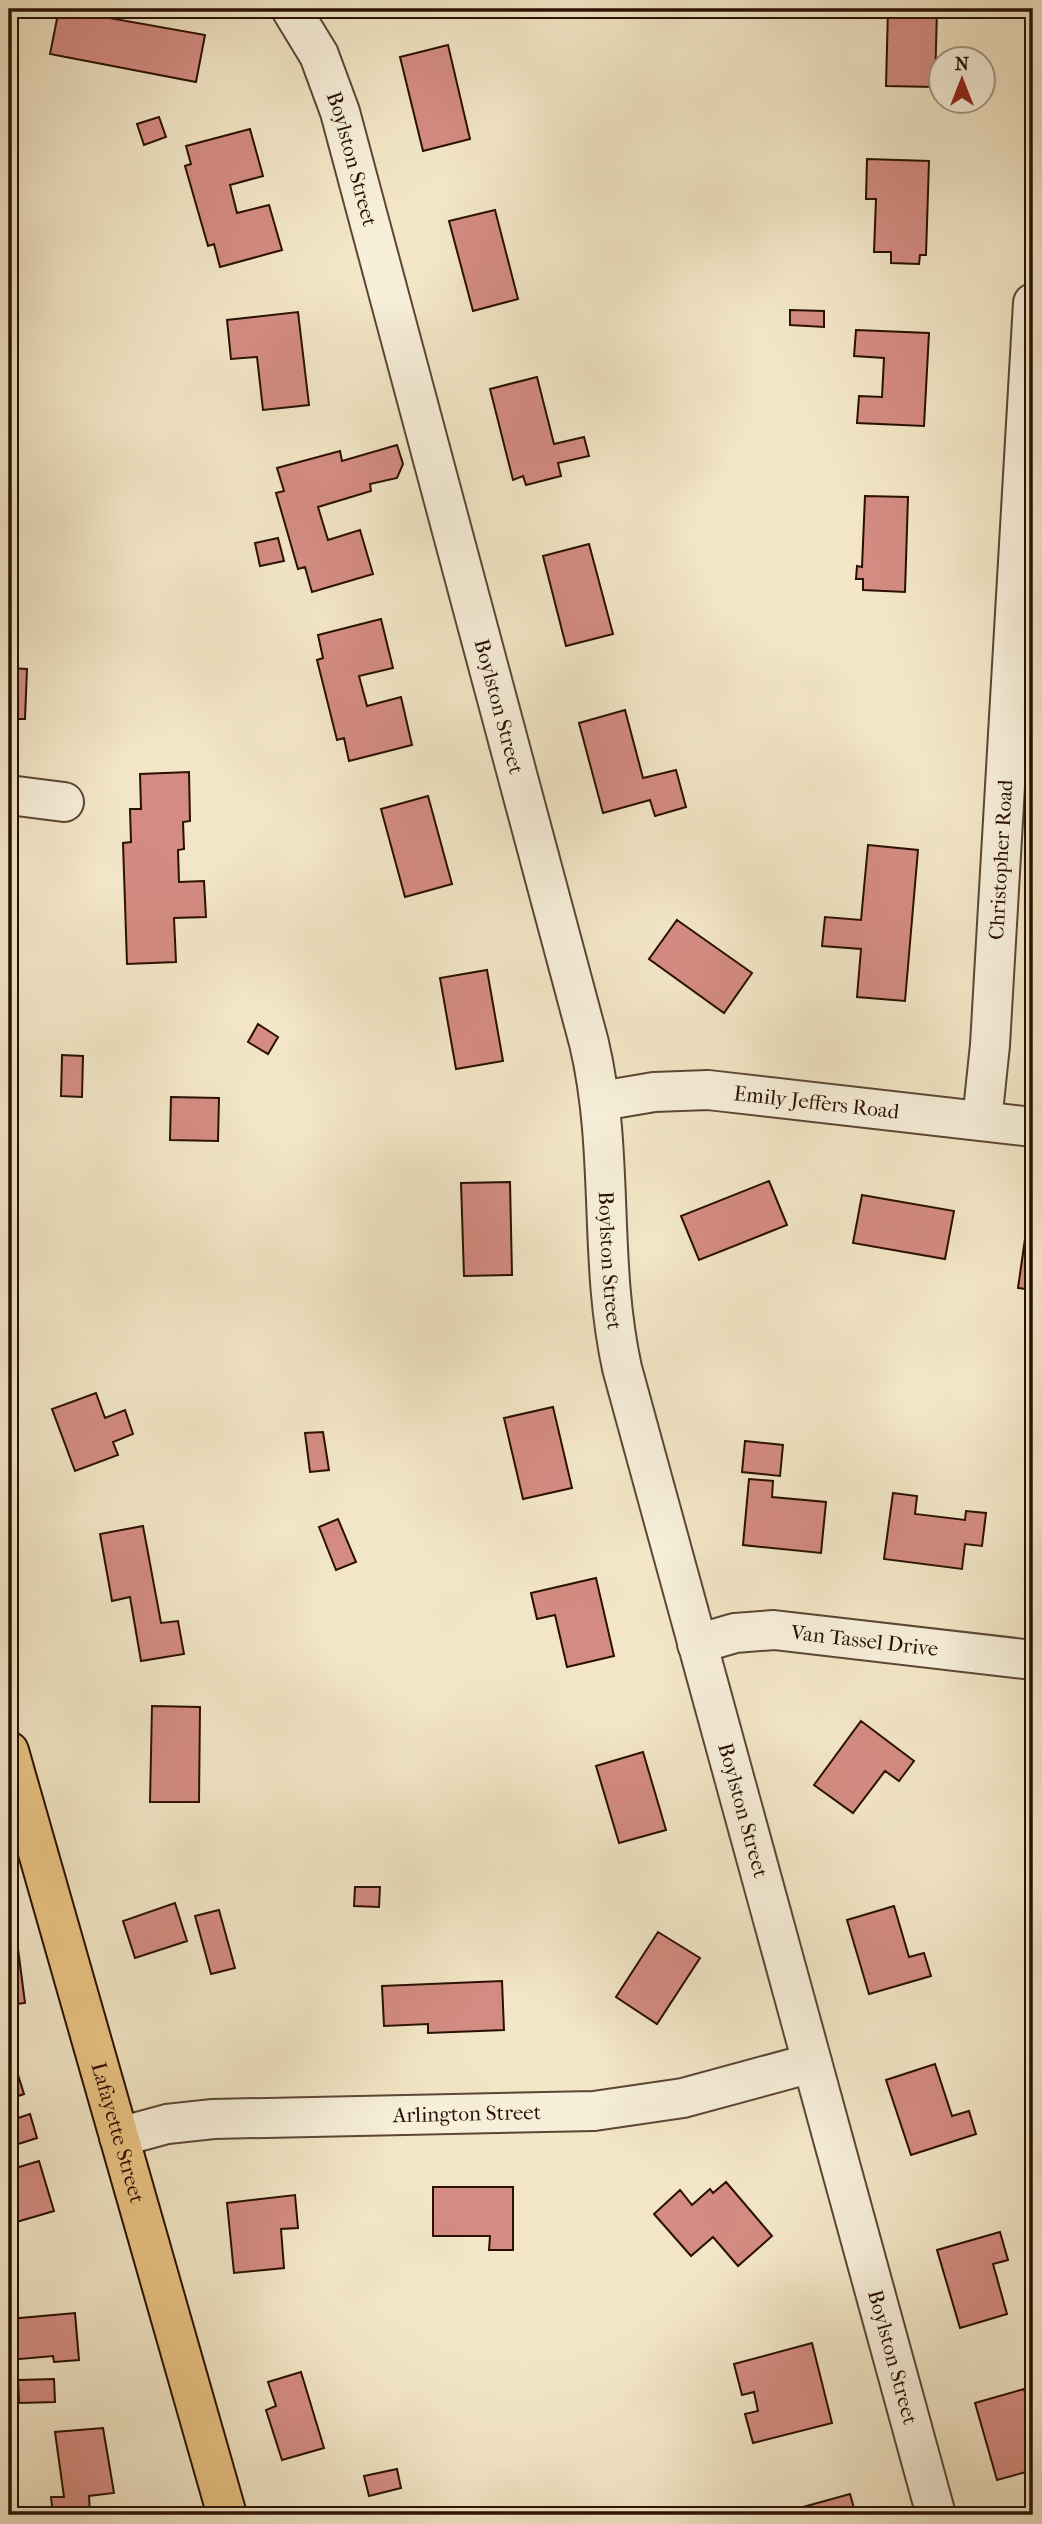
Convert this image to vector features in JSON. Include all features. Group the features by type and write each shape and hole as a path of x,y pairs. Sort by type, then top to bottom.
{"main road":[{"name":"Lafayette Street","path":"9,1756 227,2515"}],"street":[{"name":"Boylston Street","path":"290,9 319,55 340,112 589,1043 601,1101 606,1153 608,1275 615,1337 936,2515"},
{"name":"Christopher Road","path":"982,1121 990,1045 1033,303"},
{"path":"9,795 64,802"},
{"name":"Emily Jeffers Road","path":"601,1101 654,1092 708,1090 1033,1127"},
{"name":"Van Tassel Drive","path":"697,1644 735,1633 774,1630 1033,1660"},
{"name":"Arlington Street","path":"119,2137 167,2124 213,2119 560,2113 624,2108 695,2095 813,2063"}],"building":[{"path":"59,9 205,35 196,82 50,54"},
{"path":"888,9 937,9 936,46 926,46 926,87 886,86"},
{"path":"448,45 470,139 423,151 400,57"},
{"path":"159,117 166,137 144,145 137,124"},
{"path":"250,129 263,176 230,185 237,213 269,205 282,250 220,267 214,244 208,246 185,166 191,164 186,146"},
{"path":"867,159 929,161 926,255 920,255 919,264 891,263 891,252 874,252 876,199 866,199"},
{"path":"495,210 518,299 473,311 449,221"},
{"path":"790,310 824,311 824,327 790,325"},
{"path":"298,312 309,405 263,410 257,357 231,359 227,320"},
{"path":"856,330 929,333 924,426 857,423 859,396 882,397 884,358 854,356"},
{"path":"537,377 554,444 584,437 589,456 558,463 561,476 526,485 523,476 513,480 490,389"},
{"path":"397,445 403,464 397,478 370,484 371,491 318,507 328,540 360,530 373,574 312,592 305,567 298,569 276,493 284,491 277,468 340,451 342,461"},
{"path":"865,496 908,497 905,592 863,590 863,579 856,579 857,566 862,567"},
{"path":"278,538 284,561 260,566 255,543"},
{"path":"589,544 613,634 566,646 543,556"},
{"path":"381,619 393,668 359,676 367,706 401,697 412,745 349,761 344,738 337,740 317,660 323,658 318,635"},
{"path":"9,668 27,669 25,719 9,719"},
{"path":"625,710 643,778 676,770 686,807 655,816 650,800 603,813 579,723"},
{"path":"189,772 190,821 183,822 184,849 178,850 179,882 204,881 206,917 174,918 176,962 127,964 123,843 131,842 130,809 141,809 140,774"},
{"path":"428,796 452,884 405,897 381,809"},
{"path":"868,845 918,850 905,1001 857,997 861,949 822,946 825,917 861,920"},
{"path":"677,920 752,973 724,1013 649,959"},
{"path":"487,970 503,1061 456,1069 440,978"},
{"path":"258,1024 278,1037 268,1054 248,1042"},
{"path":"62,1055 83,1056 82,1097 61,1096"},
{"path":"171,1097 219,1098 218,1141 170,1140"},
{"path":"769,1181 787,1225 699,1260 681,1216"},
{"path":"510,1182 512,1275 464,1276 461,1183"},
{"path":"862,1195 954,1211 945,1259 853,1243"},
{"path":"1028,1218 1033,1219 1033,1290 1018,1288"},
{"path":"96,1393 105,1418 125,1410 133,1434 113,1442 118,1455 75,1471 52,1409"},
{"path":"553,1407 572,1488 523,1499 504,1418"},
{"path":"323,1432 329,1470 310,1472 305,1433"},
{"path":"745,1441 783,1445 780,1476 742,1472"},
{"path":"749,1479 773,1481 772,1497 826,1502 821,1553 743,1545"},
{"path":"893,1493 917,1496 915,1514 965,1520 966,1511 986,1513 982,1546 965,1544 962,1569 884,1559"},
{"path":"338,1519 356,1562 336,1570 319,1527"},
{"path":"143,1526 161,1623 178,1621 184,1654 141,1661 130,1597 112,1601 100,1534"},
{"path":"596,1578 614,1656 567,1667 555,1615 537,1619 531,1593"},
{"path":"152,1706 200,1707 199,1802 150,1802"},
{"path":"861,1721 914,1761 899,1781 885,1771 853,1813 814,1785"},
{"path":"643,1752 666,1830 619,1843 596,1766"},
{"path":"355,1887 380,1887 379,1907 354,1906"},
{"path":"175,1903 187,1941 135,1958 123,1921"},
{"path":"894,1906 909,1957 924,1953 931,1976 869,1994 847,1920"},
{"path":"219,1910 235,1968 211,1974 195,1916"},
{"path":"658,1932 700,1958 657,2024 616,1997"},
{"path":"17,1941 25,2003 9,2005 9,1942"},
{"path":"502,1981 504,2030 428,2033 428,2024 384,2026 382,1986"},
{"path":"9,2046 24,2094 9,2099"},
{"path":"935,2064 952,2116 969,2111 976,2134 911,2155 886,2080"},
{"path":"30,2114 37,2138 9,2147 9,2121"},
{"path":"39,2161 54,2211 13,2223 9,2208 9,2170"},
{"path":"726,2182 772,2236 738,2266 713,2237 691,2256 654,2214 680,2190 692,2205 710,2189 713,2193"},
{"path":"433,2187 513,2187 513,2250 489,2250 490,2236 433,2236"},
{"path":"295,2195 298,2228 281,2229 284,2268 234,2273 227,2203"},
{"path":"1000,2232 1008,2260 993,2264 1007,2314 960,2328 937,2250"},
{"path":"75,2313 79,2360 54,2362 53,2356 9,2360 9,2319"},
{"path":"812,2343 832,2423 753,2443 745,2414 758,2411 754,2392 742,2395 734,2364"},
{"path":"301,2372 324,2448 282,2460 266,2410 276,2406 268,2382"},
{"path":"54,2379 55,2402 19,2403 18,2380"},
{"path":"1024,2389 1033,2420 1033,2470 997,2480 975,2403"},
{"path":"103,2428 114,2493 89,2496 90,2515 53,2515 51,2497 64,2497 55,2432"},
{"path":"397,2469 401,2488 369,2496 364,2476"},
{"path":"850,2494 856,2515 805,2515 803,2507"}]}
